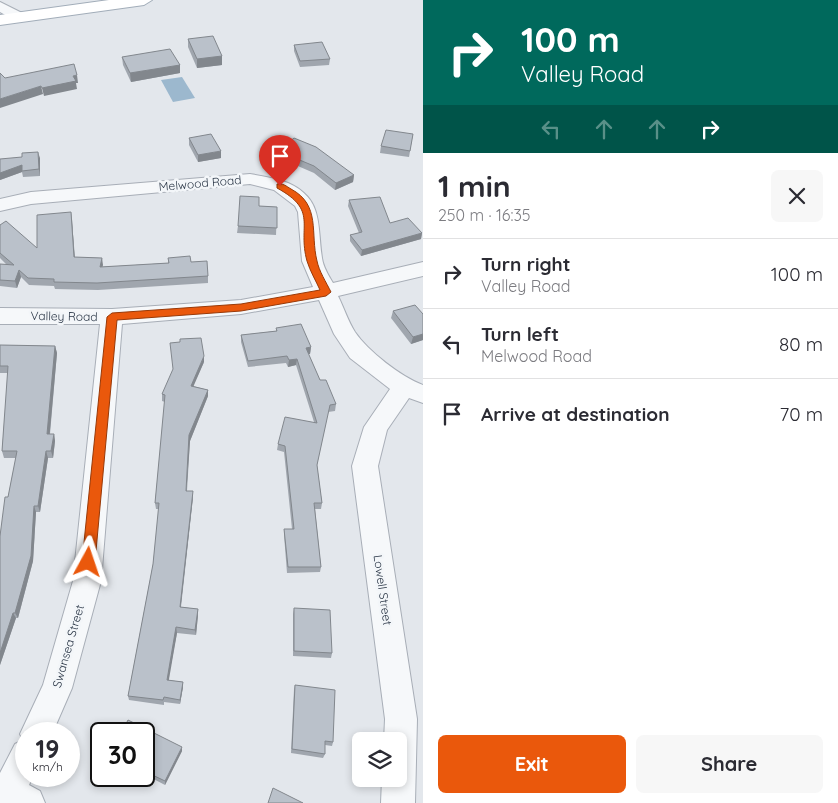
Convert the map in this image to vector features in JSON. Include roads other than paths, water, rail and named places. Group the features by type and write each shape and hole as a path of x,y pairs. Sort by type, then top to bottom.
{"main road":[{"path":"0,20 144,0"}],"street":[{"path":"0,6 19,17"},
{"name":"Melwood Road","path":"0,205 31,198 231,180 250,179 266,181 294,194 303,202 308,212 312,261 345,334 358,352 413,390"},
{"name":"Valley Road","path":"0,316 112,317 241,307 326,292 423,269"},
{"name":"Swansea Street","path":"41,722 57,688 87,581 112,317"},
{"name":"Lowell Street","path":"398,803 401,720 365,466 376,427 413,390"},
{"path":"13,799 17,787"}],"water":[{"path":"182,77 195,98 173,102 161,80"}]}
